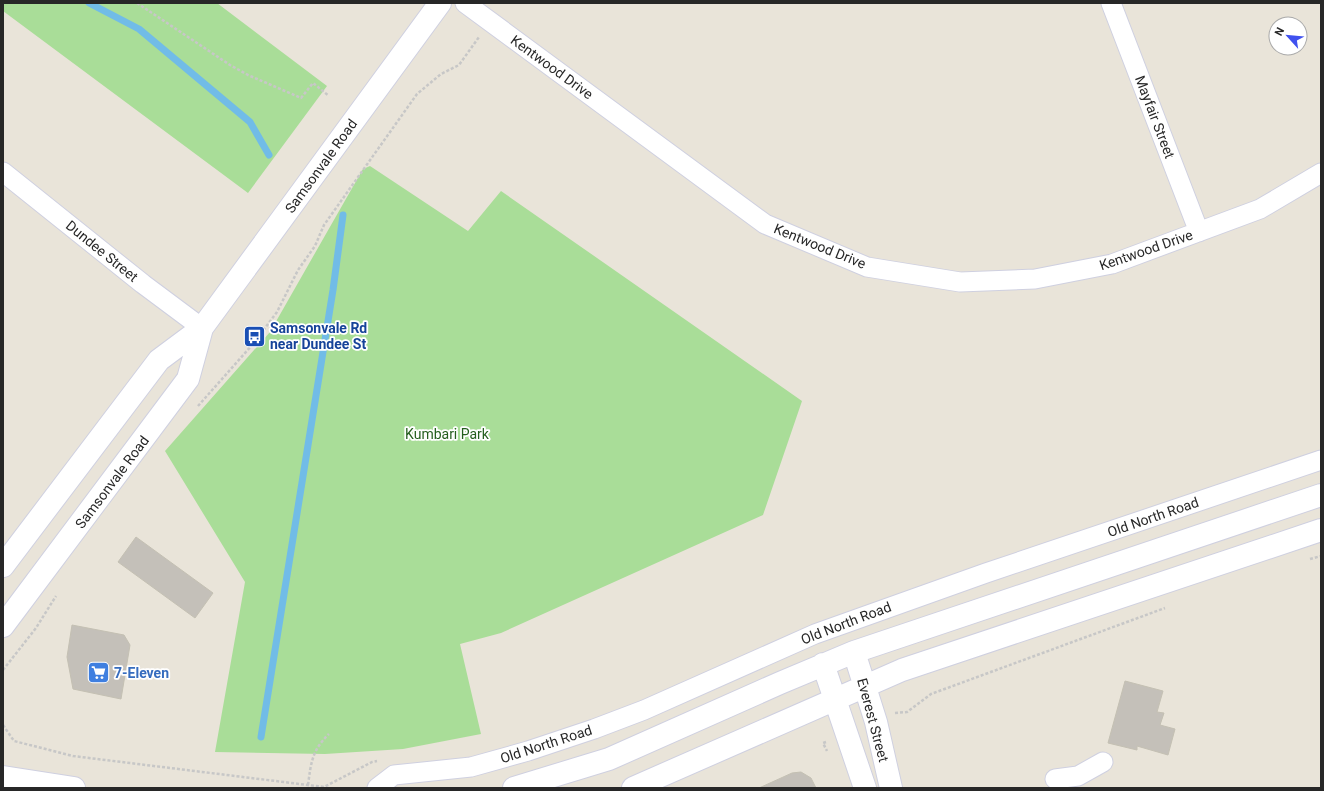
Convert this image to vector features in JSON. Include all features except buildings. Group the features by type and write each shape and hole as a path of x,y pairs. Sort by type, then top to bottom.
{"main road":[{"name":"Samsonvale Road","path":"3,566 159,360 202,328 440,3"},
{"name":"Samsonvale Road","path":"3,626 188,379 202,328"},
{"path":"514,788 609,759 823,664 854,652 1321,495"},
{"path":"633,788 836,698 910,668 1321,530"},
{"name":"Everest Street","path":"854,652 876,722 891,788"},
{"name":"Everest Street","path":"823,664 866,788"},
{"path":"3,777 74,788"}],"street":[{"name":"Kentwood Drive","path":"465,3 765,224 867,267 960,282 1035,279 1112,264 1260,209 1321,173"},
{"name":"Mayfair Street","path":"1111,3 1200,232"},
{"name":"Dundee Street","path":"3,172 143,284 202,328"},
{"name":"Old North Road","path":"377,788 394,775 471,767 528,751 594,729 644,710 815,634 986,573 1321,460"},
{"path":"1055,779 1078,782 1103,762"}],"path":[{"path":"137,3 248,75 302,98 313,83 329,96"},
{"path":"195,410 253,344 277,312 298,270 315,246 324,225 407,106 440,74 459,65 490,21"},
{"path":"1306,561 1321,556"},
{"path":"3,670 36,628 60,589"},
{"path":"908,712 930,694 1172,605"},
{"path":"3,725 14,741 73,756 324,787 372,762 380,761"},
{"path":"308,785 311,766 318,744 328,734"}],"green space":[{"path":"3,3 217,3 327,86 248,193 3,11"},
{"name":"Kumbari Park","path":"370,166 468,231 501,191 802,401 763,515 501,633 460,644 481,734 403,749 325,754 215,752 245,582 165,451 270,332 363,169"}],"waterway":[{"path":"89,3 139,29 250,122 269,155"},
{"path":"261,737 333,290 343,215"}],"place":[{"name":"Samsonvale Rd near Dundee St","path":"255,336"},
{"name":"7-Eleven","path":"98,673"}]}
